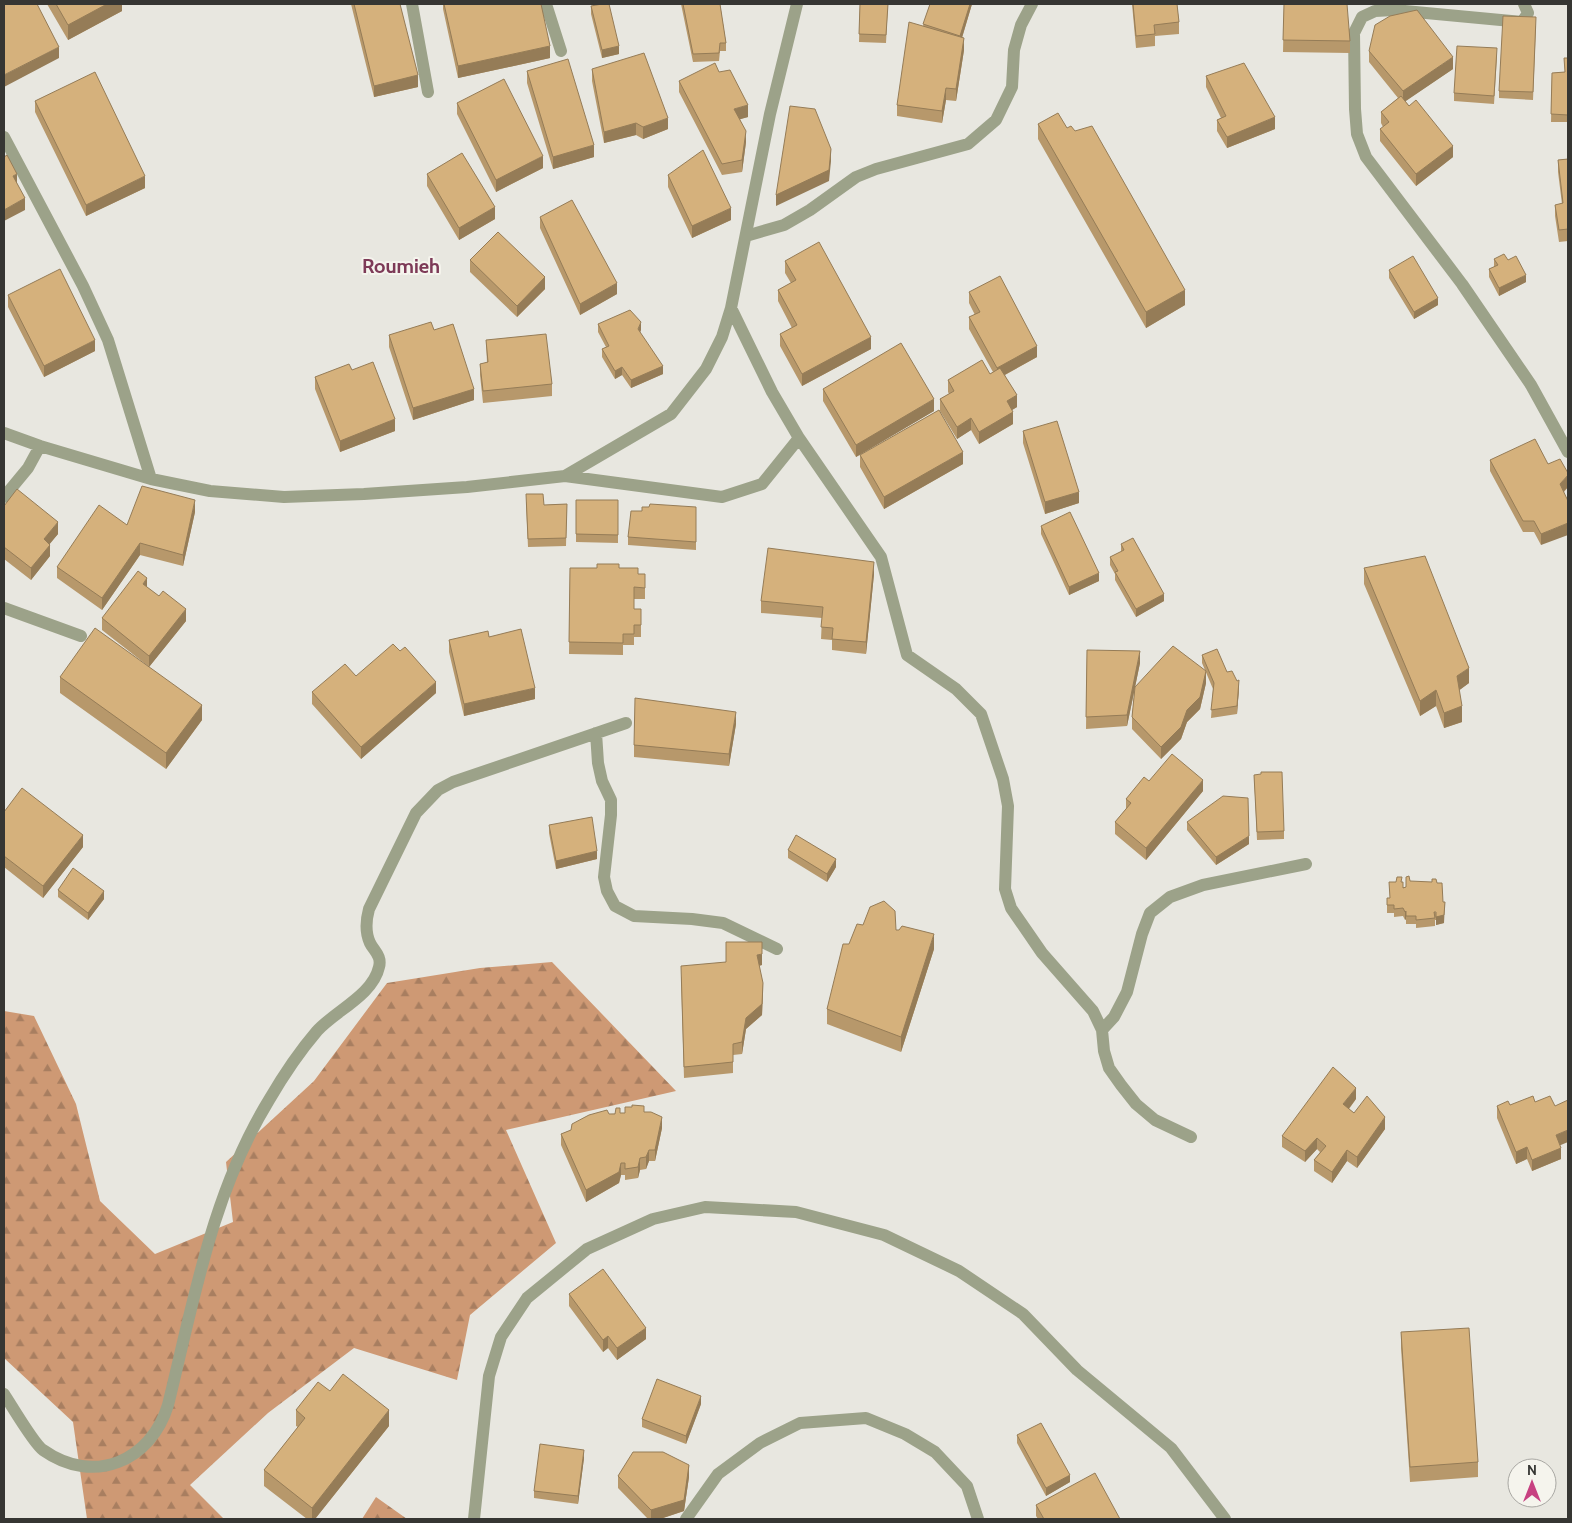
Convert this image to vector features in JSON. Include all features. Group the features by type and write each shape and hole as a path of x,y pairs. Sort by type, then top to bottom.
{"street":[{"path":"412,4 428,92"},
{"path":"546,4 561,51"},
{"path":"565,476 671,414 706,369 722,337 731,308 770,114 797,4"},
{"path":"746,236 784,225 810,210 856,177 876,169 968,144 996,120 1012,87 1014,50 1021,25 1032,4"},
{"path":"1524,4 1528,13 1522,22 1394,10 1375,12 1362,17 1354,33 1353,49 1357,134 1366,157 1462,284 1531,385 1568,452"},
{"path":"4,137 79,278 108,340 151,479"},
{"path":"731,308 772,392 799,438 881,557 907,655 956,689 981,714 1003,779 1008,806 1005,889 1011,908 1042,953 1093,1011 1102,1030 1104,1051 1109,1068 1136,1104 1155,1120 1191,1137"},
{"path":"4,433 40,446 151,479 210,491 284,497 467,487 565,476 722,498 762,484 799,438"},
{"path":"4,497 28,468 40,446"},
{"path":"4,608 81,636"},
{"path":"4,1394 41,1449 60,1461 87,1467 114,1464 139,1451 149,1441 164,1418 205,1252 216,1213 231,1175 248,1137 292,1064 318,1030 366,990 374,980 380,963 378,954 368,936 367,918 369,909 416,813 438,790 453,782 626,723"},
{"path":"596,733 598,763 602,781 611,800 604,877 615,906 634,916 692,919 723,923 777,949"},
{"path":"1102,1030 1114,1017 1127,992 1142,934 1150,913 1170,896 1203,886 1306,864"},
{"path":"474,1519 489,1376 501,1337 527,1298 587,1249 653,1220 706,1207 796,1212 884,1234 959,1271 1023,1314 1077,1370 1171,1448 1225,1519"},
{"path":"686,1519 718,1474 760,1443 800,1423 866,1418 905,1434 935,1452 967,1486 978,1519"}],"green space":[{"path":"552,962 676,1091 506,1130 556,1243 470,1315 457,1380 354,1348 268,1413 190,1485 224,1519 87,1519 73,1422 4,1358 4,1011 34,1016 76,1104 100,1201 155,1254 233,1222 226,1162 314,1081 387,983 480,968"},
{"path":"376,1497 407,1519 362,1519"}],"building":[{"path":"4,4 37,4 59,47 4,75"},
{"path":"56,4 107,4 68,25"},
{"path":"354,4 400,4 418,75 374,86"},
{"path":"444,4 541,4 550,46 458,66"},
{"path":"609,4 619,46 602,50 591,6"},
{"path":"683,4 720,4 726,43 720,43 719,53 693,54"},
{"path":"860,4 888,4 886,35 859,34"},
{"path":"930,4 970,4 960,36 923,24"},
{"path":"1133,4 1177,4 1179,22 1154,25 1155,34 1136,36"},
{"path":"1284,4 1347,4 1350,41 1283,40"},
{"path":"1417,10 1453,57 1403,91 1369,51 1375,25 1390,16"},
{"path":"1503,16 1536,17 1533,92 1499,91"},
{"path":"909,22 964,38 956,89 946,88 942,111 897,105"},
{"path":"1457,46 1497,48 1494,96 1454,93"},
{"path":"644,53 668,118 643,127 636,123 604,132 592,69"},
{"path":"1564,58 1568,58 1568,115 1551,114 1552,73 1565,72"},
{"path":"568,59 594,145 553,157 527,71"},
{"path":"715,63 719,72 730,70 748,105 734,109 746,131 742,160 722,164 679,81"},
{"path":"1244,63 1275,117 1227,137 1217,120 1226,116 1206,76"},
{"path":"95,72 145,176 86,205 35,101"},
{"path":"504,79 543,156 496,180 457,103"},
{"path":"1401,96 1409,106 1416,100 1453,146 1416,174 1380,129 1389,122 1381,112"},
{"path":"790,106 815,109 831,149 829,170 776,195"},
{"path":"1058,113 1067,128 1071,126 1075,131 1092,126 1185,290 1146,312 1038,124"},
{"path":"703,150 731,208 692,226 668,175"},
{"path":"462,153 495,207 459,228 427,174"},
{"path":"7,155 17,174 13,176 25,198 4,210 4,157"},
{"path":"1568,159 1568,229 1559,230 1555,205 1563,203 1558,160"},
{"path":"572,200 617,283 580,304 540,217"},
{"path":"498,232 545,277 517,306 470,260"},
{"path":"819,242 871,337 802,374 780,334 797,325 778,290 796,280 785,261"},
{"path":"1504,254 1508,260 1516,256 1526,275 1499,288 1489,269 1498,265 1494,259"},
{"path":"1413,256 1438,298 1414,312 1389,270"},
{"path":"60,269 95,340 44,366 8,295"},
{"path":"1000,276 1037,346 997,368 969,317 980,312 969,292"},
{"path":"630,310 641,322 638,329 663,366 631,380 622,367 615,371 602,349 609,346 598,324"},
{"path":"431,322 434,330 453,324 474,389 413,408 389,335"},
{"path":"546,334 552,384 483,391 480,364 488,362 486,340"},
{"path":"901,343 934,399 856,445 823,389"},
{"path":"982,360 990,374 1000,368 1017,395 1007,401 1013,412 979,432 971,418 957,427 940,399 954,391 948,380"},
{"path":"373,362 395,419 340,441 315,377 349,364 352,370"},
{"path":"939,410 963,452 884,497 860,455"},
{"path":"1057,421 1079,492 1045,502 1023,431"},
{"path":"1535,439 1548,464 1560,459 1568,473 1560,484 1568,501 1568,523 1541,534 1534,521 1523,521 1490,460"},
{"path":"142,486 195,500 183,555 140,543 102,598 57,567 99,505 127,525"},
{"path":"17,489 58,522 44,539 50,545 31,568 4,547 4,506"},
{"path":"526,494 543,494 544,505 567,504 566,538 528,539"},
{"path":"576,500 618,500 618,535 576,534"},
{"path":"650,504 696,507 696,542 628,537 631,511 642,511 642,507 649,507"},
{"path":"1070,512 1099,573 1069,587 1041,526"},
{"path":"1133,538 1164,594 1136,609 1115,572 1118,571 1110,557 1124,550 1121,544"},
{"path":"768,548 874,562 866,642 832,639 833,628 821,627 823,607 761,601"},
{"path":"1425,556 1469,668 1457,676 1462,706 1444,713 1436,690 1420,701 1364,568"},
{"path":"597,564 619,564 619,568 638,568 638,574 645,574 645,588 634,587 634,609 641,609 641,625 634,625 634,634 623,634 623,643 569,642 570,568 597,568"},
{"path":"138,571 147,578 143,584 159,596 163,591 186,609 149,656 102,618"},
{"path":"95,628 202,705 166,753 60,677"},
{"path":"521,629 535,688 464,704 449,640 488,631 489,637"},
{"path":"393,644 400,651 405,647 436,682 361,747 312,692 345,664 356,676"},
{"path":"1173,646 1206,671 1200,697 1187,710 1181,727 1161,747 1132,717 1135,687"},
{"path":"1217,649 1227,672 1232,671 1237,681 1239,680 1237,706 1211,710 1214,683 1202,655"},
{"path":"1087,650 1140,651 1127,715 1086,717"},
{"path":"635,698 736,712 729,754 634,745"},
{"path":"1172,754 1203,780 1146,848 1115,822 1131,803 1126,799 1144,777 1149,781"},
{"path":"1261,772 1282,772 1284,831 1257,832 1254,775 1261,774"},
{"path":"22,788 83,835 43,886 4,856 4,812"},
{"path":"1223,796 1248,798 1249,836 1216,857 1187,822"},
{"path":"592,817 597,851 556,861 549,825"},
{"path":"796,835 836,859 827,874 788,850"},
{"path":"73,868 104,891 88,913 58,890"},
{"path":"1409,876 1410,881 1432,882 1432,879 1436,879 1437,883 1442,883 1443,902 1445,902 1444,915 1436,917 1436,912 1434,912 1435,918 1416,920 1416,916 1406,916 1406,911 1403,908 1394,909 1394,905 1387,905 1387,898 1390,898 1389,882 1396,882 1397,877 1402,877 1403,888 1406,887 1406,877"},
{"path":"884,901 895,911 896,930 899,930 902,926 934,934 901,1037 827,1009 843,944 849,944 857,924 863,925 870,907"},
{"path":"726,942 762,942 762,954 757,955 763,983 762,1004 746,1018 742,1042 733,1044 733,1062 684,1067 681,966 726,962"},
{"path":"1333,1067 1356,1088 1343,1104 1354,1113 1367,1096 1385,1117 1357,1157 1347,1150 1332,1172 1314,1160 1326,1146 1317,1138 1305,1151 1282,1136"},
{"path":"1533,1096 1535,1102 1550,1096 1555,1106 1568,1100 1568,1130 1556,1135 1561,1148 1532,1160 1527,1147 1516,1152 1497,1106 1508,1101 1510,1105"},
{"path":"632,1105 644,1106 644,1112 651,1112 662,1117 655,1150 649,1150 646,1157 640,1158 638,1167 625,1169 625,1163 621,1163 619,1172 586,1190 561,1134 571,1130 572,1124 589,1115 607,1110 609,1114 615,1114 616,1108 620,1108 620,1113 625,1113 625,1107 632,1107"},
{"path":"603,1269 646,1328 617,1348 608,1336 603,1340 569,1294"},
{"path":"1469,1328 1478,1462 1410,1467 1401,1332"},
{"path":"343,1374 389,1410 312,1508 264,1470 305,1418 296,1410 318,1382 330,1391"},
{"path":"657,1379 701,1396 686,1436 642,1419"},
{"path":"1041,1423 1070,1475 1046,1488 1017,1435"},
{"path":"540,1444 584,1450 578,1496 534,1491"},
{"path":"633,1452 663,1452 689,1465 684,1500 651,1510 618,1476"},
{"path":"1095,1473 1120,1519 1044,1519 1036,1505"}],"district":[{"name":"Roumieh","path":"401,266"}]}
